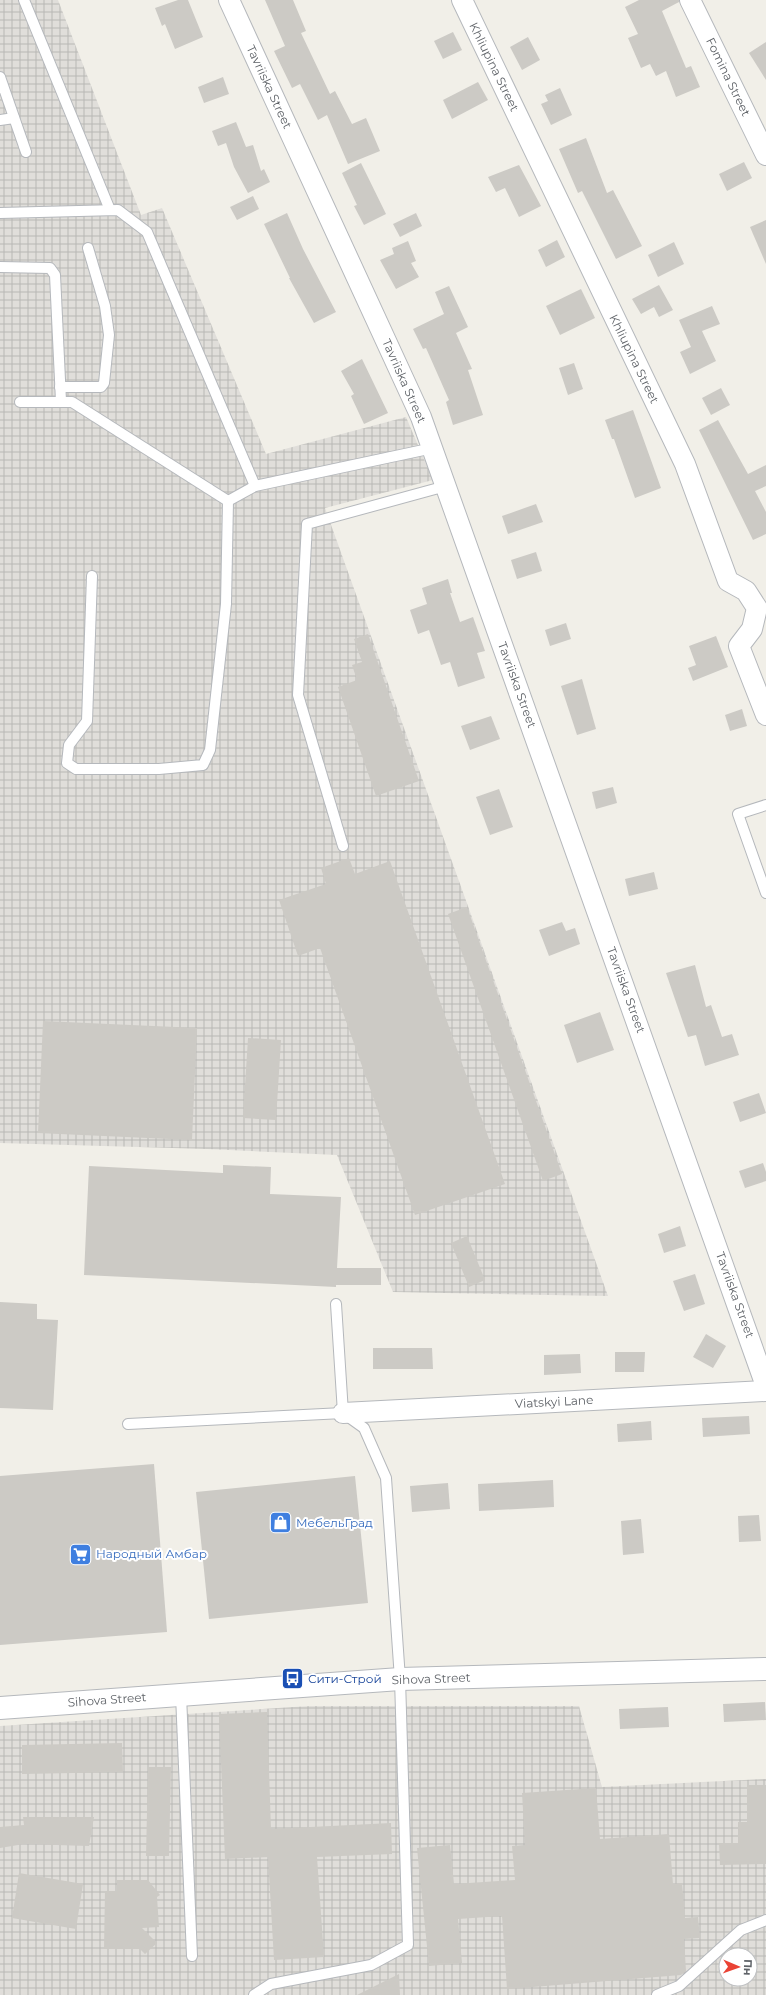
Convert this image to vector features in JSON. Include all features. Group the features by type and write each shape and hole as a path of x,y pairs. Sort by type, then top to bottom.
{"street":[{"name":"Tavriiska Street","path":"229,0 421,417 766,1386"},
{"name":"Khliupina Street","path":"462,0 685,464 728,581 746,591 761,608 752,629 739,646 766,714"},
{"name":"Fomina Street","path":"690,0 766,155"},
{"name":"Viatskyi Lane","path":"343,1413 766,1391"},
{"name":"Sihova Street","path":"0,1708 400,1680 766,1669"}],"lane":[{"path":"24,0 110,210"},
{"path":"0,77 26,152"},
{"path":"0,120 14,118"},
{"path":"0,213 118,210 147,232 255,486"},
{"path":"60,387 101,387 104,383 109,335 105,306 88,248"},
{"path":"0,267 50,268 55,275 60,401"},
{"path":"20,402 72,402 228,501"},
{"path":"228,501 255,486 432,448"},
{"path":"343,846 298,695 307,524 446,486"},
{"path":"92,576 87,720 69,744 68,763 76,769 159,769 203,765 210,750 226,604 228,501"},
{"path":"766,805 738,814 766,893"},
{"path":"336,1304 343,1413"},
{"path":"128,1424 343,1413 364,1428 386,1478 400,1680 408,1945 371,1965 271,1984 254,1995"},
{"path":"181,1695 192,1956"},
{"path":"657,1995 679,1986 741,1930 766,1920"},
{"path":"263,1995 271,1984"}],"shaded area":[{"path":"0,0 58,0 141,215 162,208 266,454 406,417 433,480 325,508 608,1296 393,1292 337,1155 207,1149 0,1143"},
{"path":"310,1706 579,1706 602,1787 766,1779 766,1995 0,1995 0,1726"}],"building":[{"path":"178,0 188,0 203,37 175,49 165,24 162,26 155,8"},
{"path":"265,0 293,0 306,31 301,33 330,94 335,91 352,124 366,118 380,151 348,164 327,115 318,120 300,84 292,88 274,51 285,46"},
{"path":"639,0 679,0 679,2 662,11 686,68 691,66 700,87 676,97 666,71 656,76 650,64 641,68 628,38 638,34 625,7"},
{"path":"453,32 462,50 443,59 434,41"},
{"path":"528,37 540,60 522,70 510,47"},
{"path":"766,42 766,80 749,53"},
{"path":"223,77 229,94 204,103 198,87"},
{"path":"478,82 488,100 452,119 443,100"},
{"path":"560,88 572,115 551,125 541,104 548,101 545,95"},
{"path":"236,122 246,147 253,145 261,171 264,169 270,182 248,193 234,167 226,143 218,146 212,131"},
{"path":"586,138 607,193 613,190 642,246 616,259 582,191 578,193 559,149"},
{"path":"744,162 752,178 727,191 719,174"},
{"path":"361,163 386,214 364,225 354,206 357,205 342,173"},
{"path":"519,165 541,206 519,217 505,188 496,192 488,177"},
{"path":"253,196 259,209 237,220 230,207"},
{"path":"287,213 303,249 336,312 314,323 289,278 264,224"},
{"path":"416,213 422,226 400,237 393,224"},
{"path":"766,220 766,264 750,227"},
{"path":"557,240 565,257 546,267 538,250"},
{"path":"408,241 416,261 411,263 419,277 396,289 380,260 394,254 392,248"},
{"path":"674,242 684,264 658,277 648,255"},
{"path":"659,285 673,310 659,317 654,307 641,314 632,299"},
{"path":"449,286 468,327 456,333 472,369 468,370 483,415 453,425 446,402 449,400 426,348 423,349 413,329 444,314 435,292"},
{"path":"581,289 595,318 560,335 546,306"},
{"path":"712,306 720,324 702,331 716,361 690,374 680,352 691,347 679,320"},
{"path":"362,359 388,413 364,424 351,396 354,394 341,371"},
{"path":"574,363 583,389 568,395 559,368"},
{"path":"721,388 730,405 711,415 702,398"},
{"path":"633,410 661,488 635,498 614,439 612,439 605,420"},
{"path":"718,420 748,474 766,465 766,486 755,491 766,512 766,534 753,540 699,430"},
{"path":"536,504 543,522 508,534 502,516"},
{"path":"536,552 542,571 517,579 511,560"},
{"path":"448,579 452,593 450,593 460,622 473,617 485,651 477,653 485,678 458,687 450,662 441,665 429,630 418,634 410,610 427,604 422,588"},
{"path":"566,623 571,639 550,646 545,630"},
{"path":"368,634 419,781 376,796 338,687 357,680 352,665 362,662 354,639"},
{"path":"716,636 728,667 693,681 688,668 696,665 689,646"},
{"path":"582,679 596,729 577,735 561,686"},
{"path":"742,709 747,726 730,731 725,715"},
{"path":"491,716 500,739 470,750 461,726"},
{"path":"613,787 617,803 596,809 592,792"},
{"path":"499,789 513,827 490,835 476,797"},
{"path":"349,858 355,874 390,861 505,1184 415,1215 320,948 298,956 279,900 326,884 321,868"},
{"path":"654,872 658,889 629,896 625,879"},
{"path":"467,907 562,1174 543,1181 448,914"},
{"path":"562,922 566,931 575,928 580,944 549,956 539,930"},
{"path":"695,965 706,1007 711,1005 722,1037 732,1034 739,1055 705,1066 696,1035 688,1037 666,973"},
{"path":"600,1012 614,1050 577,1063 564,1025"},
{"path":"43,1021 197,1028 192,1140 38,1133"},
{"path":"248,1038 281,1040 276,1120 243,1118"},
{"path":"759,1093 766,1113 740,1122 733,1102"},
{"path":"763,1163 766,1172 766,1181 745,1188 739,1171"},
{"path":"223,1165 271,1167 270,1194 341,1197 337,1268 381,1268 381,1285 336,1285 336,1287 84,1275 89,1166 223,1173"},
{"path":"680,1226 686,1246 664,1253 658,1234"},
{"path":"467,1236 485,1280 469,1287 451,1243"},
{"path":"695,1274 705,1304 684,1311 673,1281"},
{"path":"0,1302 37,1304 37,1319 58,1320 53,1410 0,1408"},
{"path":"706,1334 726,1346 713,1368 693,1357"},
{"path":"373,1348 432,1348 433,1369 373,1369"},
{"path":"615,1352 645,1352 644,1372 615,1372"},
{"path":"580,1354 581,1373 544,1375 544,1355"},
{"path":"749,1416 750,1434 703,1437 702,1418"},
{"path":"651,1421 652,1440 618,1442 617,1424"},
{"name":"Народный Амбар","path":"154,1464 167,1632 0,1645 0,1476"},
{"name":"МебельГрад","path":"355,1476 368,1603 209,1619 196,1492"},
{"path":"553,1480 554,1507 479,1511 478,1484"},
{"path":"448,1483 450,1509 412,1512 410,1486"},
{"path":"759,1515 761,1541 739,1542 738,1516"},
{"path":"641,1519 644,1553 623,1555 621,1521"},
{"path":"765,1702 766,1720 724,1722 723,1704"},
{"path":"668,1707 669,1727 620,1729 619,1709"},
{"path":"267,1712 271,1829 391,1823 392,1854 317,1857 324,1957 274,1960 268,1857 225,1859 219,1714"},
{"path":"122,1743 123,1772 22,1774 22,1745"},
{"path":"148,1767 171,1767 169,1856 146,1856"},
{"path":"747,1785 766,1785 766,1864 720,1865 719,1843 738,1843 738,1822 747,1822"},
{"path":"596,1788 600,1839 669,1834 673,1884 682,1883 685,1918 698,1917 700,1938 684,1939 686,1971 681,1975 507,1989 502,1916 458,1919 462,1963 429,1966 417,1848 450,1845 454,1884 515,1880 512,1846 525,1845 522,1793"},
{"path":"23,1817 94,1817 89,1846 24,1844 0,1848 0,1827 24,1825"},
{"path":"19,1873 83,1884 76,1929 12,1918"},
{"path":"117,1880 148,1880 160,1895 157,1897 159,1927 142,1928 157,1943 145,1954 140,1949 104,1949 105,1891 117,1891"},
{"path":"399,1974 400,1995 357,1995"}],"place":[{"name":"МебельГрад","path":"280,1523"},
{"name":"Народный Амбар","path":"80,1554"},
{"name":"Сити-Строй","path":"293,1679"}]}
